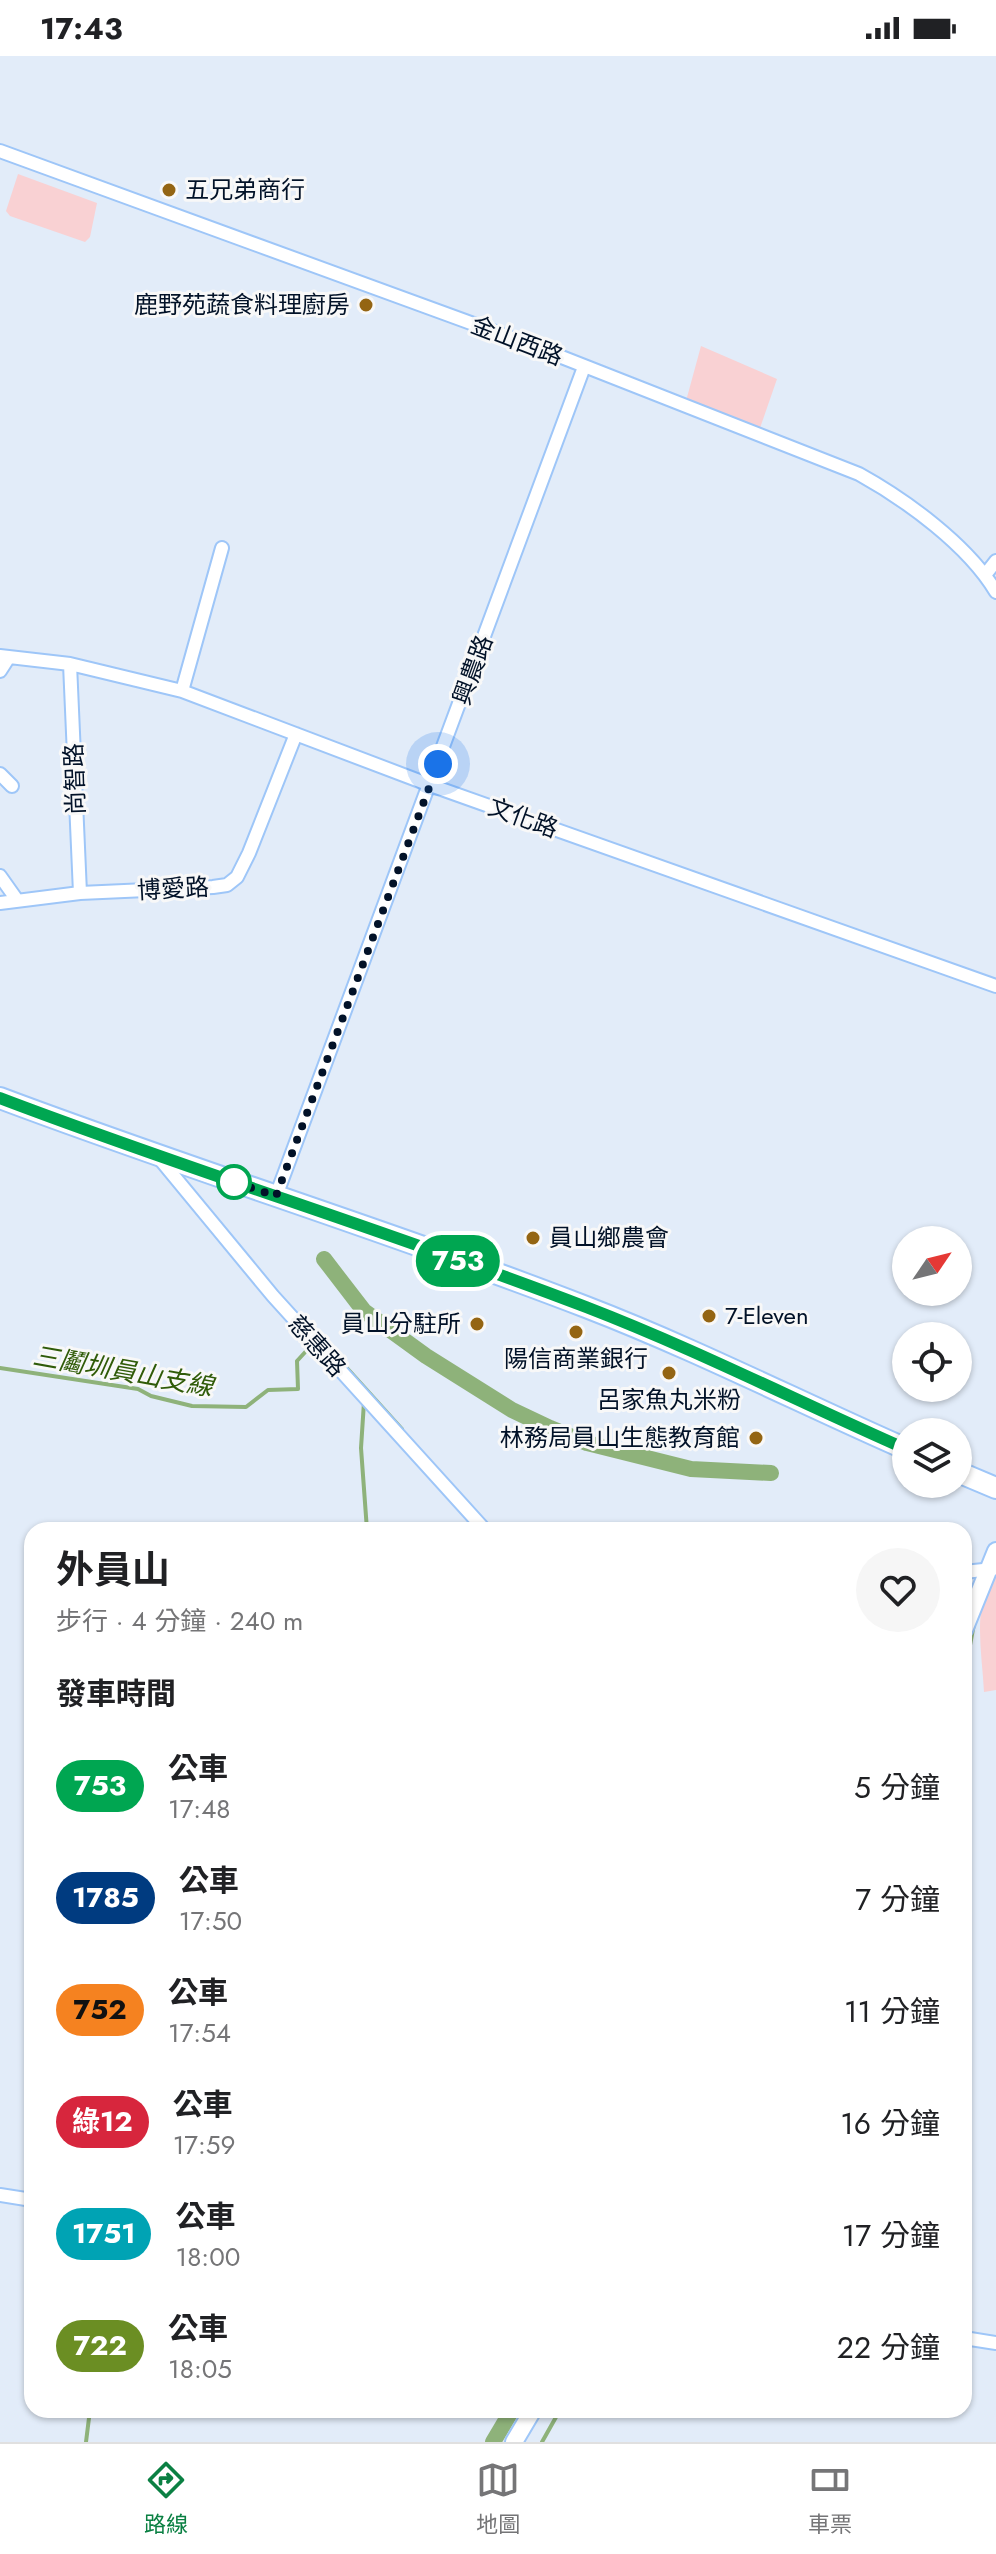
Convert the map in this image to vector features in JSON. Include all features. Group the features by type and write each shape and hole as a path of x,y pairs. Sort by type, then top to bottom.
{"main road":[{"path":"0,1098 581,1305 675,1343 892,1443"},
{"path":"972,1478 996,1488"}],"street":[{"name":"金山西路","path":"0,151 275,250 859,474 891,491 946,536 985,575 996,592"},
{"name":"興農路","path":"276,1196 584,367"},
{"path":"182,691 222,548"},
{"path":"985,575 996,561"},
{"path":"0,671 4,657"},
{"name":"文化路","path":"4,657 70,664 182,691 430,785 996,986"},
{"name":"尚智路","path":"70,664 80,893"},
{"name":"博愛路","path":"0,903 80,893 227,885 237,877 249,853 296,734"},
{"path":"0,774 12,786"},
{"path":"0,876 17,900"},
{"name":"慈惠路","path":"157,1156 273,1296 478,1522"},
{"path":"972,1613 992,1569 996,1551"},
{"path":"972,1571 992,1569"},
{"path":"972,1595 992,1569"},
{"path":"0,2195 24,2199"},
{"path":"972,2339 996,2343"},
{"path":"514,2442 528,2418"}],"shaded area":[{"path":"18,174 97,203 90,237 85,242 10,216 6,211"},
{"path":"701,346 777,379 760,428 686,401"},
{"path":"996,1575 996,1690 984,1692 980,1618 985,1590 991,1576"}],"waterway":[{"path":"324,1259 364,1311 426,1356 512,1410 587,1443 691,1469 771,1473"},
{"name":"三鬮圳員山支線","path":"0,1368 138,1389 151,1396 192,1406 246,1407 268,1390 298,1389 297,1361 319,1337 402,1429"},
{"path":"364,1402 361,1448 366,1522"},
{"path":"972,1635 974,1624"},
{"path":"86,2442 89,2418"},
{"path":"493,2442 507,2418"},
{"path":"542,2442 556,2418"}],"bus line":[{"name":"753","path":"0,1098 121,1144 581,1305 675,1343 892,1443"}],"place":[{"name":"五兄弟商行","path":"169,190"},
{"name":"鹿野苑蔬食料理廚房","path":"366,305"},
{"name":"員山鄉農會","path":"533,1238"},
{"name":"7-Eleven","path":"709,1316"},
{"name":"員山分駐所","path":"477,1324"},
{"name":"陽信商業銀行","path":"576,1332"},
{"name":"呂家魚丸米粉","path":"669,1373"},
{"name":"林務局員山生態教育館","path":"756,1438"}],"route":[{"path":"234,1182 222,1178 276,1196 438,764"}]}
